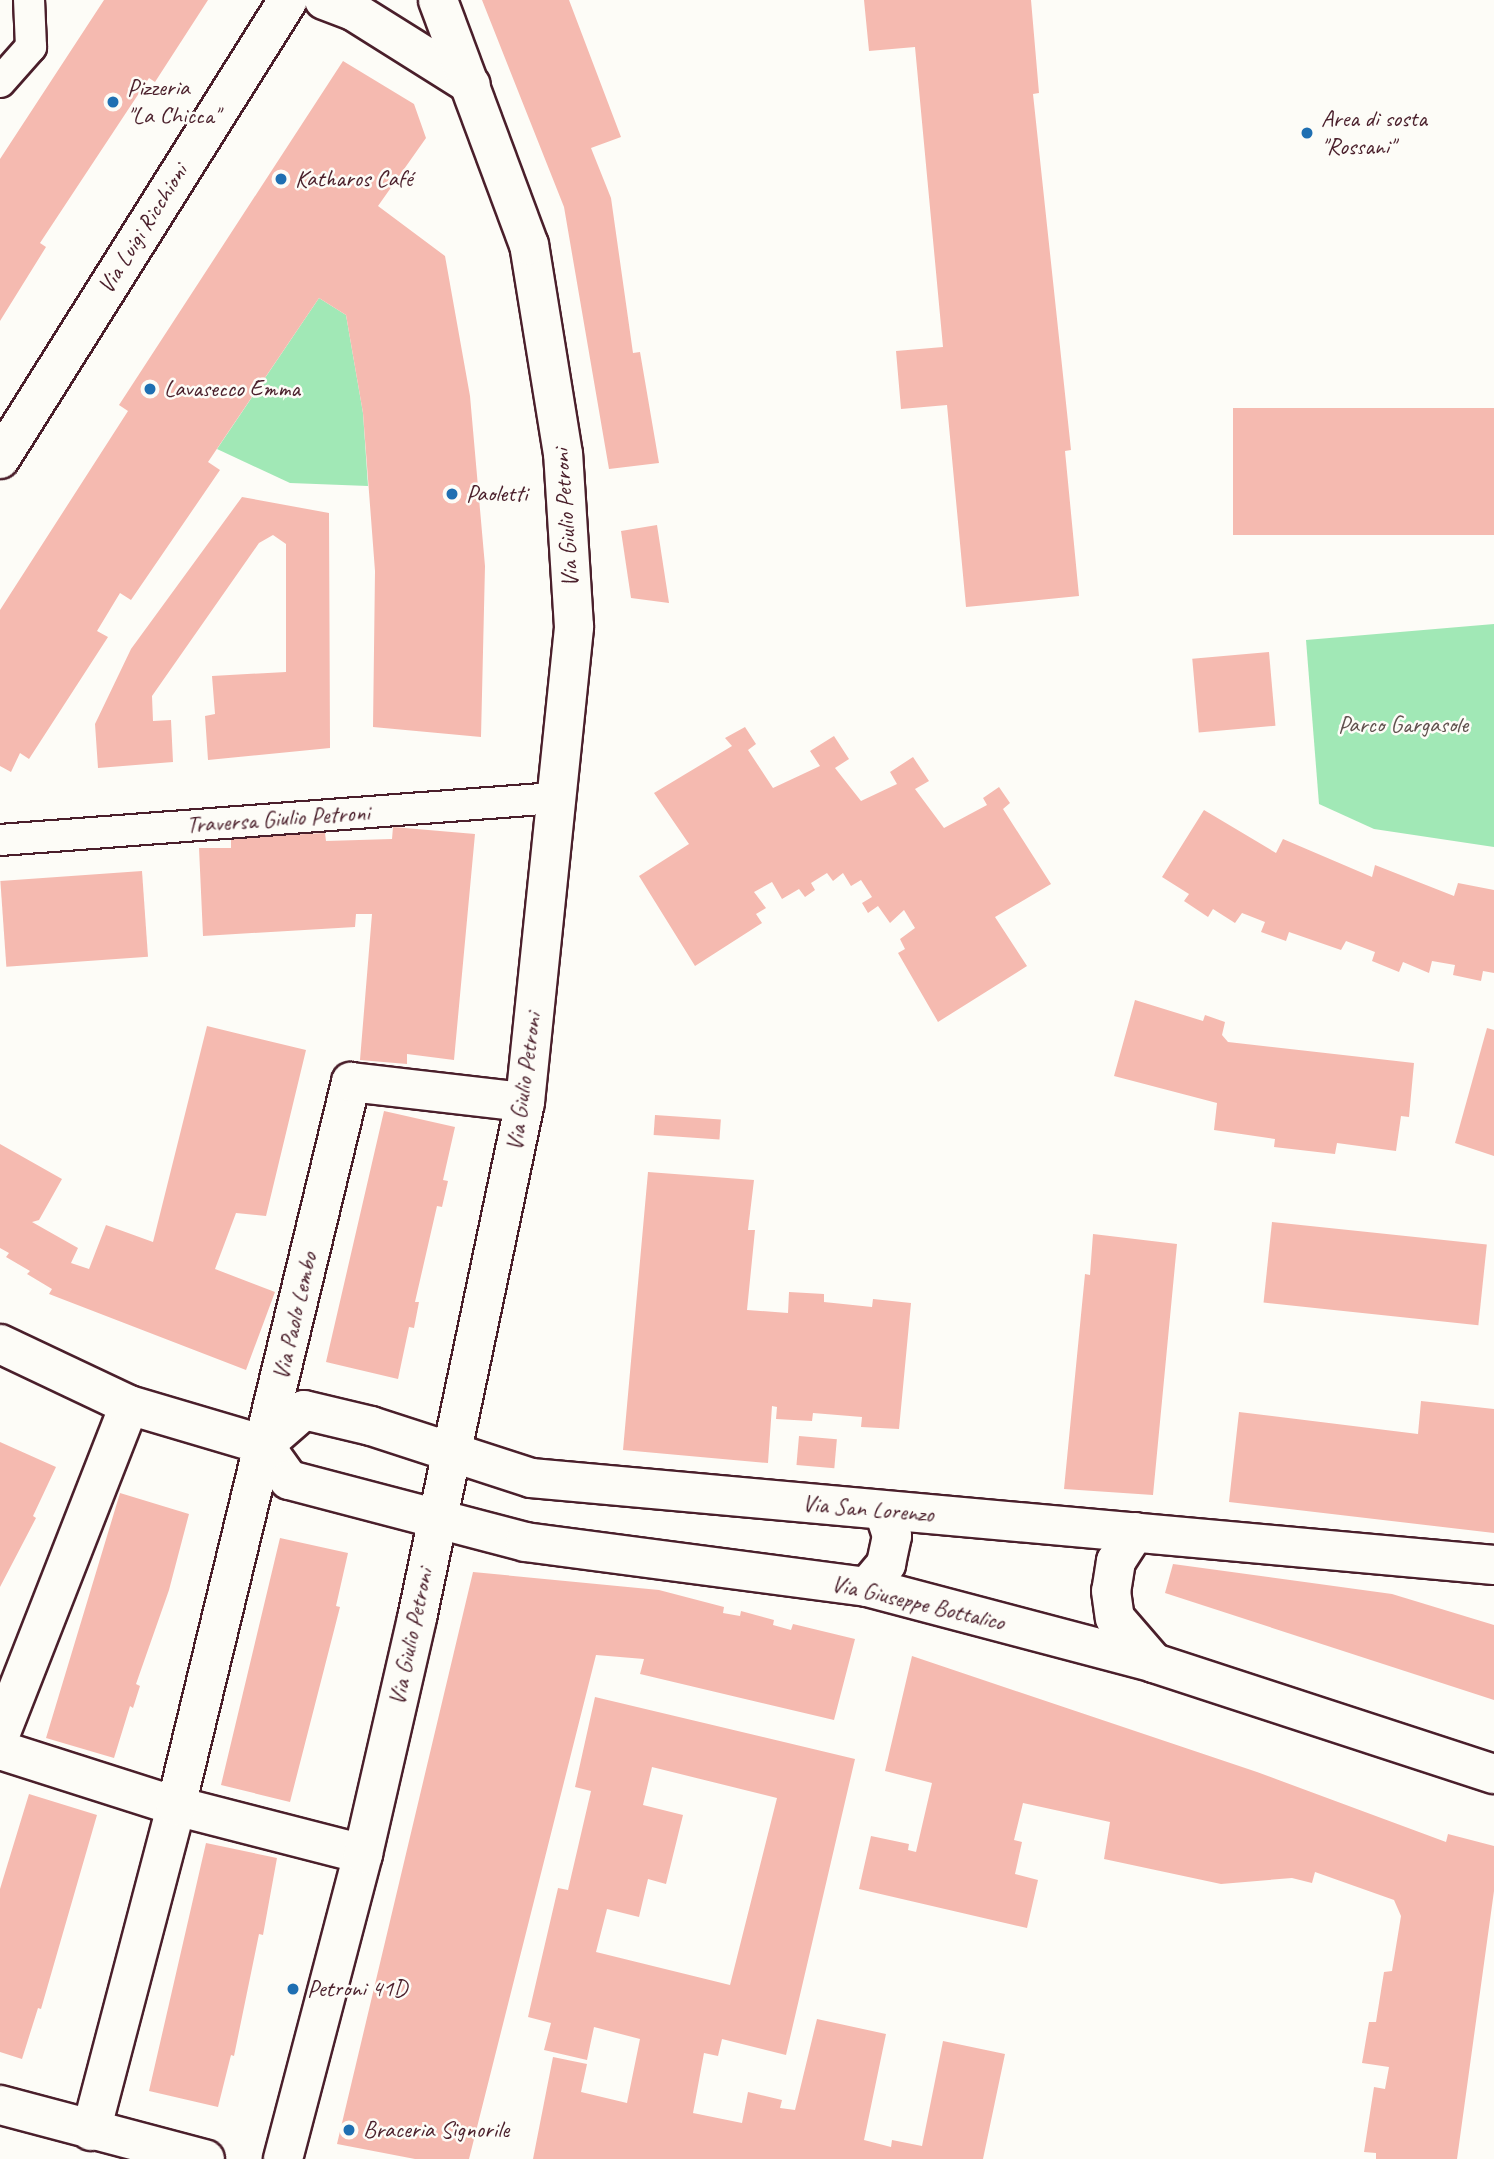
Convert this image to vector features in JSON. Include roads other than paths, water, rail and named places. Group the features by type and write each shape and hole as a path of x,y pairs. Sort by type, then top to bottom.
{"street":[{"name":"Via Luigi Ricchioni","path":"0,458 10,421 288,0"},
{"path":"324,0 353,11 471,85"},
{"name":"Via Giulio Petroni","path":"283,2159 363,1854 525,1102 574,627 563,454 529,245 438,0"},
{"name":"Via Paolo Lembo","path":"264,1446 351,1082 525,1102"},
{"path":"2,1352 129,1405 264,1446 176,1806 100,2142"},
{"path":"0,1735 129,1405"},
{"name":"Via San Lorenzo","path":"264,1446 304,1410 371,1426 531,1478 1494,1565"},
{"name":"Via Giuseppe Bottalico","path":"264,1446 289,1480 436,1520 525,1542 867,1587 1154,1663 1494,1774"},
{"path":"867,1587 886,1564 892,1536 884,1511"},
{"path":"1135,1532 1115,1562 1111,1591 1115,1618 1154,1663"},
{"path":"0,1750 176,1806 363,1854"},
{"path":"0,2105 100,2142 205,2159"}],"lane":[{"path":"0,82 31,47 29,0"},
{"name":"Traversa Giulio Petroni","path":"0,840 555,798"}],"place":[{"name":"Pizzeria \"La Chicca\"","path":"113,102"},
{"name":"Area di sosta \"Rossani\"","path":"1307,133"},
{"name":"Katharos Café","path":"281,179"},
{"name":"Lavasecco Emma","path":"150,389"},
{"name":"Paoletti","path":"452,494"},
{"name":"Petroni 41D","path":"293,1989"},
{"name":"Braceria Signorile","path":"349,2130"}],"park label":[{"name":"Parco Gargasole","path":"1403,725"}]}
